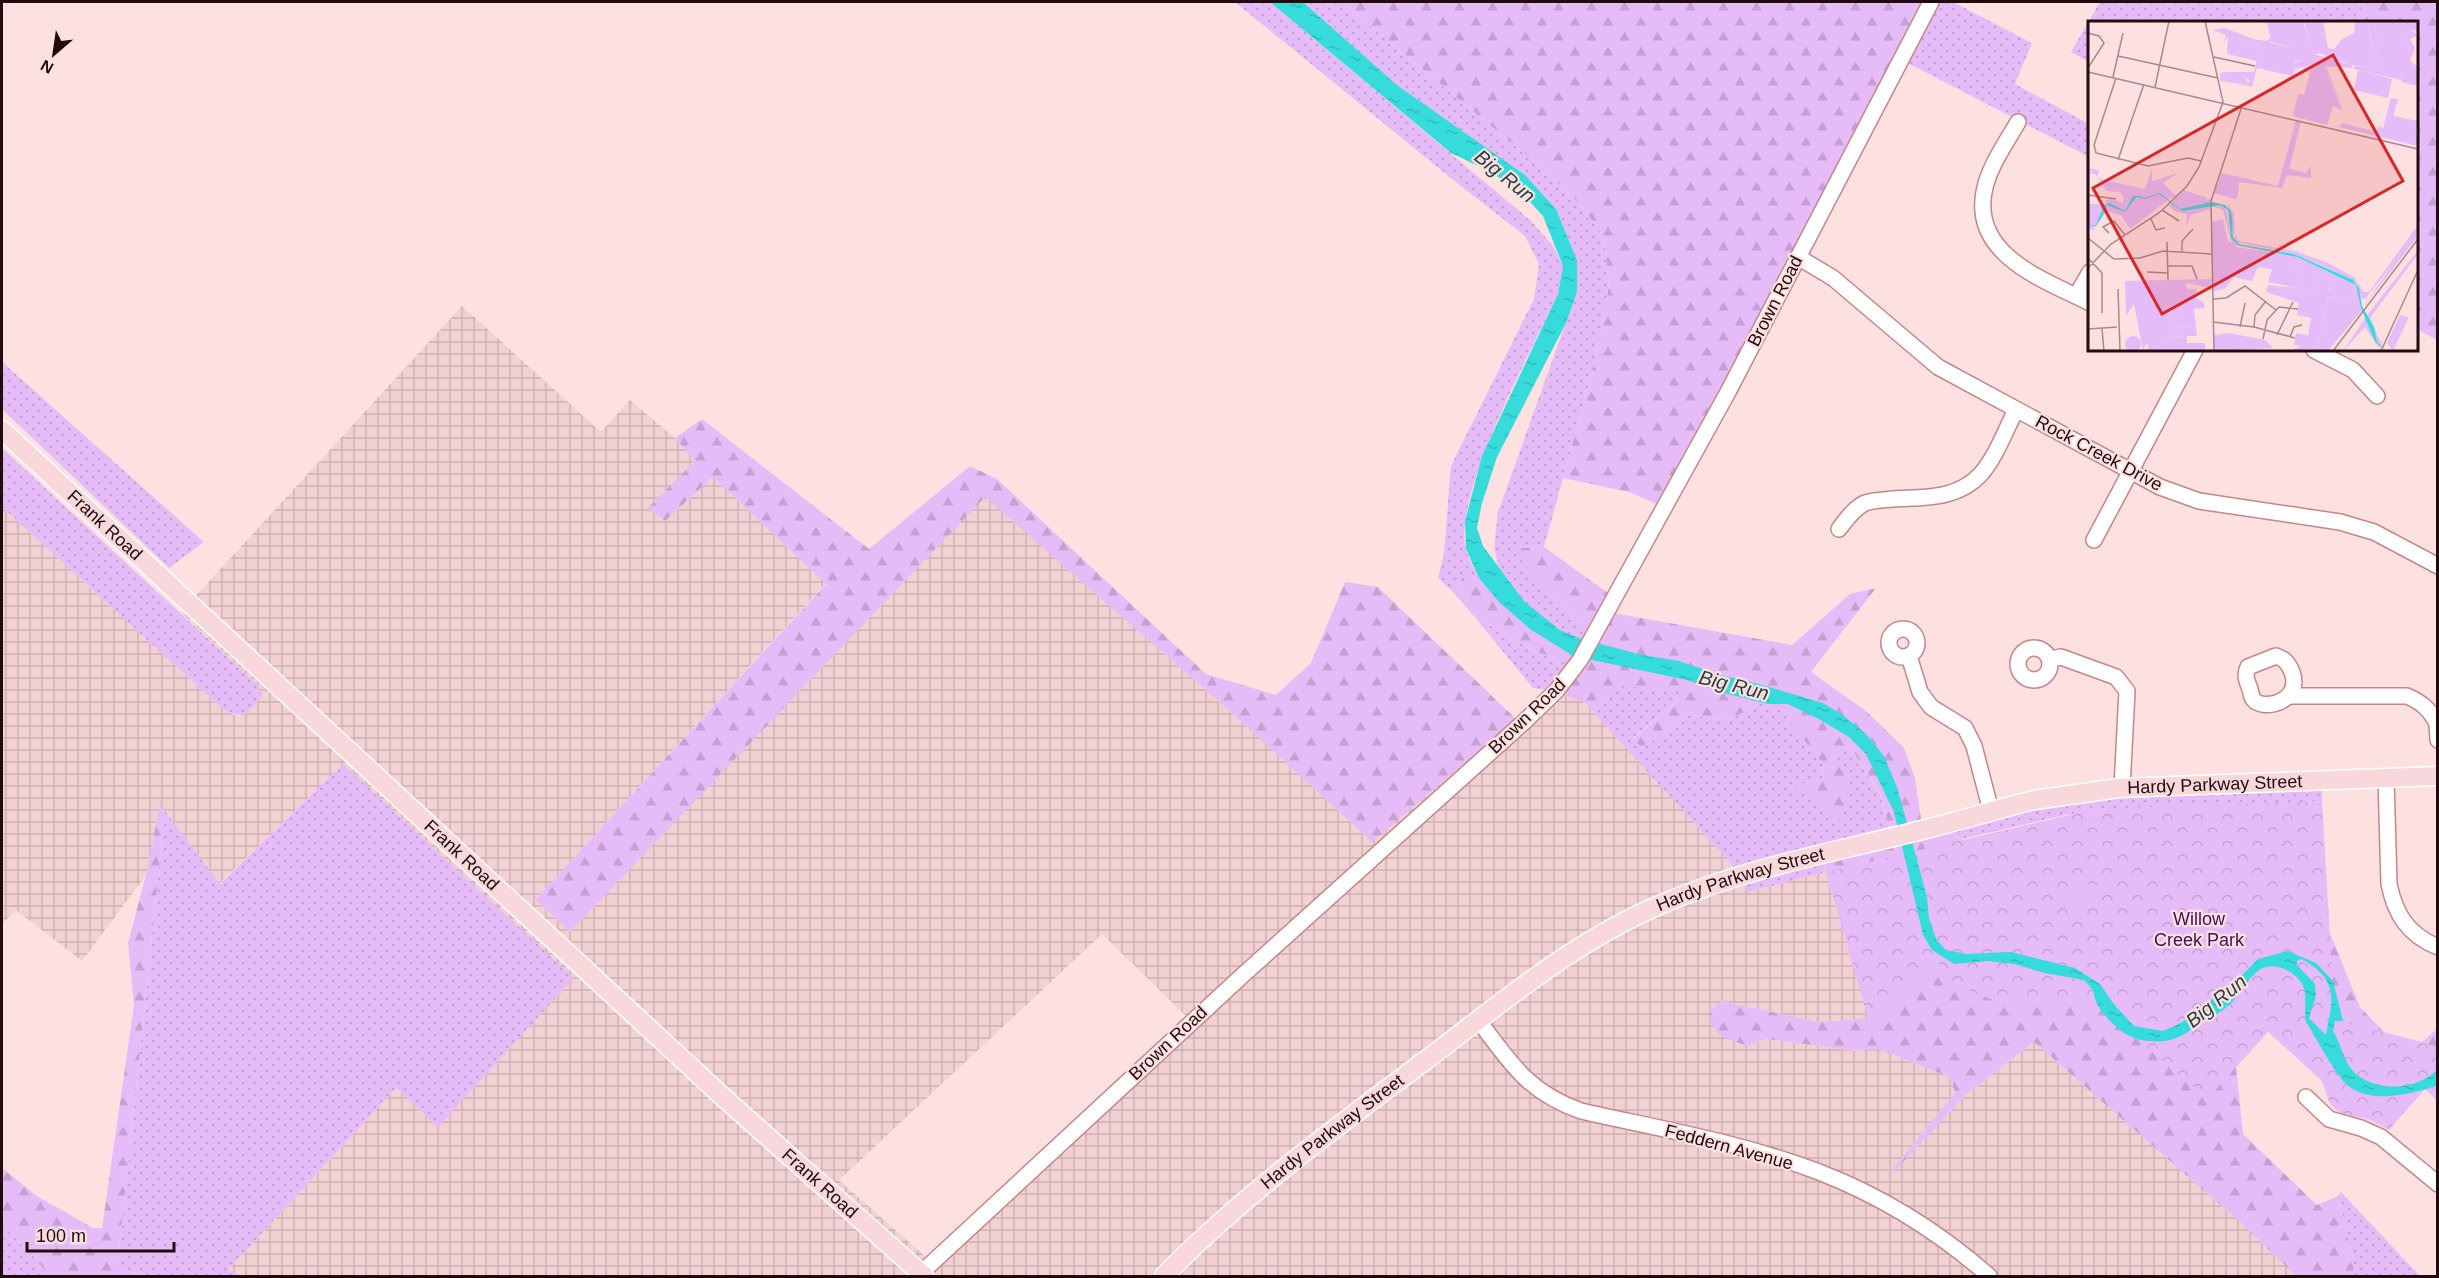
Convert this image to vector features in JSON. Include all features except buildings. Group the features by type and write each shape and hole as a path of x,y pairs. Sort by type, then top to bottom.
{"main road":[{"name":"Frank Road","path":"2,430 723,1097 923,1275"},
{"name":"Hardy Parkway Street","path":"1164,1276 1258,1190 1523,985 1584,944 1660,904 1749,872 2076,792 2122,788 2438,776"}],"street":[{"name":"Brown Road","path":"923,1275 1244,974 1557,690 1580,660 1671,498 1931,2"},
{"path":"2018,122 1991,172 1984,192 1983,211 1988,229 1997,247 2011,261 2083,299 2088,280"},
{"name":"Rock Creek Drive","path":"1798,256 1833,278 1938,367 2160,487 2199,501 2340,522 2373,532 2436,563"},
{"path":"2316,351 2353,370 2377,396"},
{"path":"2094,540 2188,352"},
{"path":"1839,529 1854,511 1864,504 1937,496 1953,493 1967,486 1989,462 2016,410"},
{"path":"1909,656 1920,692 1931,707 1965,728 1974,746 1991,811"},
{"path":"2050,659 2061,657 2116,677 2123,683 2127,691 2127,706 2122,788"},
{"path":"2291,696 2407,696 2420,701 2427,708 2437,725 2438,740"},
{"path":"2386,778 2392,901 2406,926 2416,936 2438,947"},
{"name":"Feddern Avenue","path":"1478,1020 1517,1071 1545,1096 1581,1111 1757,1151 1818,1172 1913,1218 1989,1276"},
{"path":"2306,1097 2329,1119 2361,1128 2381,1137 2438,1184"}],"shaded area":[{"path":"462,306 601,432 630,400 675,438 695,461 649,509 665,521 713,477 826,583 535,900 569,931 985,496 1233,714 1372,841 1548,690 1584,702 1737,869 1748,892 1826,872 1868,1018 1819,1022 1721,1001 1748,1046 1766,1039 1856,1051 1878,1049 1950,1077 1955,1093 1890,1175 1966,1095 2034,1042 2242,1224 2296,1276 241,1276 228,1270 396,1088 439,1126 343,764 219,884 160,805 146,875 82,961 16,910 2,924 2,507 225,711 239,717 259,686 181,612","holes":["1102,934 1187,1017 928,1259 839,1180"]}],"green space":[{"path":"1235,2 1270,2 1531,221 1553,246 1563,266 1558,294 1497,421 1471,494 1465,524 1466,549 1479,578 1462,578 1453,592 1438,578 1444,553 1451,466 1534,299 1539,264 1525,236"},
{"path":"1303,2 1341,2 1541,167 1582,206 1604,238 1609,286 1593,369 1544,547 1519,548 1547,593 1588,629 1582,639 1560,630 1524,601 1499,568 1494,547 1498,512 1577,292 1577,260 1556,209 1525,175 1397,85"},
{"path":"1341,2 1925,2 1661,506 1629,492 1563,478 1593,369 1609,286 1604,238 1582,206 1541,167"},
{"path":"1939,2 1953,2 2032,43 2015,84 2088,123 2088,156 1906,62"},
{"path":"2100,2 2371,2 2363,6 2356,21 2089,21"},
{"path":"2371,2 2437,2 2437,340 2418,330 2418,21 2356,21 2363,6"},
{"path":"2088,23 2088,61 2071,52"},
{"path":"2,362 204,542 169,568 2,409"},
{"path":"702,419 869,549 970,466 997,479 1206,674 1276,695 1311,663 1345,582 1378,587 1516,719 1372,842 1233,714 985,497 570,932 535,900 826,584 713,477 665,521 648,508 695,461 675,438"},
{"path":"2,448 259,686 262,696 250,711 238,715 225,711 2,507"},
{"path":"1544,547 1608,593 1588,629 1547,593 1517,555 1518,548"},
{"path":"1462,578 1479,578 1523,621 1573,656 1568,664 1528,648 1473,615 1453,592"},
{"path":"1876,588 1811,672 1866,711 1904,748 1915,778 1921,819 1889,827 1881,795 1853,751 1841,746 1836,755 1850,785 1842,816 1838,820 1796,789 1798,784 1822,781 1824,765 1781,710 1759,703 1728,721 1687,714 1643,748 1633,739 1680,699 1680,690 1618,686 1594,713 1584,702 1563,695 1588,664 1613,613 1792,645 1850,594"},
{"path":"1473,615 1528,648 1568,664 1548,690 1533,688"},
{"path":"1618,685 1680,690 1680,699 1633,738 1643,748 1687,714 1728,721 1759,703 1781,710 1824,764 1822,781 1798,784 1850,785 1835,755 1840,746 1853,751 1881,796 1889,827 1737,870 1594,713"},
{"path":"343,764 574,978 438,1127 396,1088 228,1270 241,1276 150,1276 117,1269 165,811 220,884"},
{"path":"2322,789 2322,801 2100,810 2065,815 1962,839 1948,832 2050,806 2111,797"},
{"name":"Willow Creek Park","path":"2322,801 2335,1020 2437,1047 2437,1100 2425,1089 2389,1130 2367,1119 2335,1109 2328,1100 2321,1080 2268,1032 2207,1099 2096,1002 1998,1002 1955,985 1936,960 1882,1013 1874,1018 1868,1018 1826,872 2082,812 2120,808"},
{"path":"160,804 165,811 117,1269 150,1276 48,1276 38,1261 2,1225 2,1168 37,1196 93,1228 102,1228 134,1005 128,943 146,875"},
{"name":"Willow Creek Park","path":"1947,832 1971,844 2330,933 2360,1007 2384,1032 2422,1042 2437,1029 2437,1100 2425,1089 2405,1111 2268,1031 2236,1067 2243,1134 2317,1205 2338,1196 2353,1259 2354,1276 2296,1276 2242,1224 2034,1042 1966,1095 1889,1177 1892,1170 1955,1093 1950,1077 1878,1049 1856,1051 1766,1039 1748,1046 1727,1039 1717,1032 1709,1012 1721,1001 1819,1022 1868,1018 1824,862"},
{"path":"1824,862 1826,872 1748,892 1743,881"},
{"path":"2094,883 2102,891 2100,902 2081,890 2087,884"},
{"path":"2068,884 2086,896 2077,903 2067,898 2065,892"},
{"path":"2341,1192 2420,1276 2354,1276 2353,1259 2338,1196"},
{"path":"2,1225 38,1261 48,1276 2,1276"}],"water":[{"name":"Big Run","path":"1270,2 1303,2 1397,85 1525,175 1556,209 1577,260 1577,292 1566,323 1497,457 1482,503 1477,528 1483,546 1524,601 1560,630 1582,639 1642,655 1679,661 1720,675 1823,703 1866,734 1884,756 1897,787 1927,897 1929,918 1936,939 1946,950 1966,954 2011,952 2075,968 2100,984 2113,1003 2134,1026 2163,1031 2181,1023 2233,984 2258,959 2288,951 2316,963 2333,981 2343,1021 2335,1021 2333,1031 2348,1064 2355,1073 2375,1084 2397,1086 2419,1082 2437,1070 2436,1086 2393,1096 2370,1095 2350,1087 2333,1067 2306,1022 2303,986 2291,972 2279,967 2261,969 2224,1009 2187,1033 2166,1041 2150,1041 2134,1038 2111,1022 2096,1002 2093,990 2084,980 2045,973 2014,964 1988,961 1954,964 1932,950 1923,935 1894,812 1866,754 1849,737 1788,704 1768,704 1716,691 1687,680 1573,656 1530,629 1499,602 1479,578 1466,549 1465,521 1482,456 1558,294 1563,266 1543,216 1522,193 1489,171 1451,153","holes":["2301,959 2322,974 2330,991 2331,1000 2326,1035 2309,1018 2316,996 2315,984 2297,965 2297,961"]}]}
